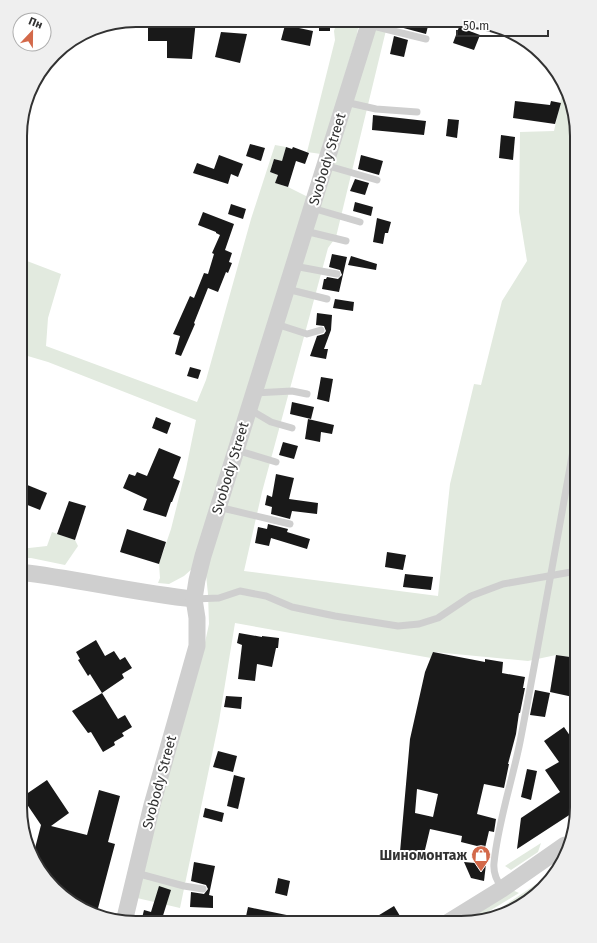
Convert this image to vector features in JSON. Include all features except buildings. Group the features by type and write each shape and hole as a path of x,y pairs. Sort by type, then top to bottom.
{"street":[{"name":"Svobody Street","path":"126,915 152,805 197,646 197,618 194,599 203,556 369,27"},
{"path":"27,573 62,577 161,596 194,599"},
{"path":"458,916 562,847"}],"lane":[{"path":"384,27 426,39"},
{"path":"345,102 376,109 417,112"},
{"path":"325,165 378,180"},
{"path":"312,208 360,222"},
{"path":"305,230 346,241"},
{"path":"294,266 336,274"},
{"path":"286,289 327,299"},
{"path":"276,324 308,334 321,330"},
{"path":"254,393 292,391 307,394"},
{"path":"249,409 271,422 292,428"},
{"path":"236,450 276,462"},
{"path":"502,888 496,880 494,865 496,852 504,810 520,744 570,467"},
{"path":"218,508 290,524"},
{"path":"194,599 219,598 240,591 266,596 292,607 335,616 398,626 419,624 438,618 472,596 503,584 570,572"},
{"path":"136,872 184,886 203,889"}],"shaded area":[{"path":"335,27 358,27 321,154 307,152 335,40"},
{"path":"375,27 387,27 336,237 328,248 262,492 244,571 438,596 450,484 474,384 481,385 502,301 527,261 519,212 520,132 554,131 562,94 568,114 570,128 570,657 556,655 528,661 434,652 431,658 235,623 219,721 180,908 137,898 160,788 204,647 209,624 206,575 210,552"},
{"path":"275,145 286,147 282,161 274,159 270,172 278,175 275,183 288,187 308,197 193,568 184,576 169,584 158,583 160,578 159,564 171,529 186,469 196,420 48,362 27,356 27,261 61,274 48,318 46,346 197,402 206,380 251,219"},
{"path":"52,532 75,540 78,546 65,565 27,558 27,548 47,546"},
{"path":"541,843 538,852 511,870 505,866"},
{"path":"538,883 538,884 522,898 498,909"},
{"path":"510,889 519,893 486,913 473,915"}],"place":[{"name":"Шиномонтаж","path":"481,872"}]}
